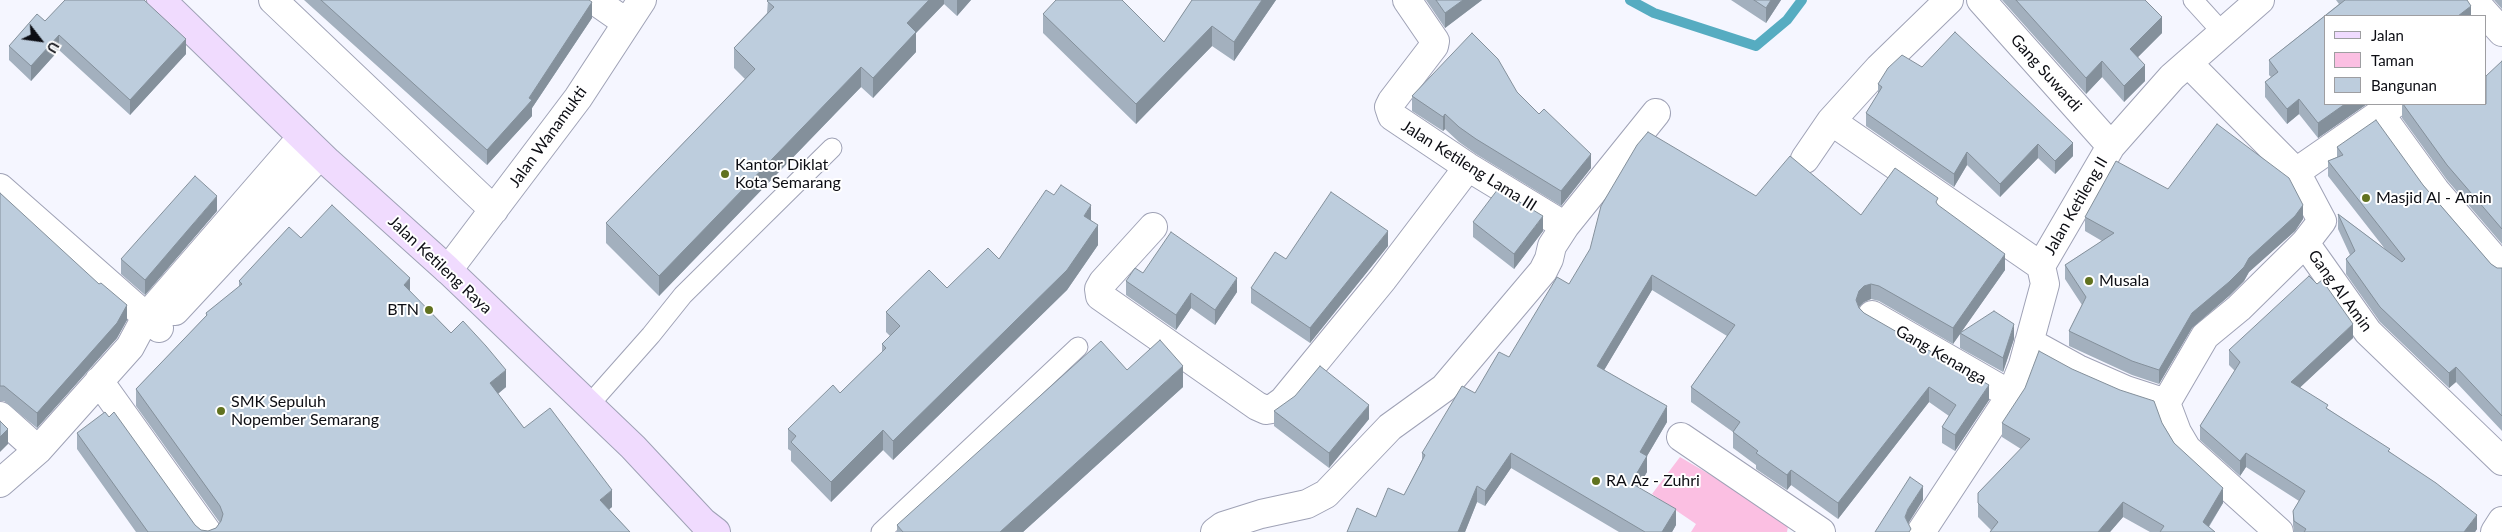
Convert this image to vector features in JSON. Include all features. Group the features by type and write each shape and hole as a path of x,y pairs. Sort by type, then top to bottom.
{"main road":[{"name":"Jalan Ketileng Raya","path":"161,0 311,146 448,270 633,447 703,522 716,532"}],"street":[{"path":"273,0 494,210"},
{"path":"594,0 627,23"},
{"name":"Jalan Wanamukti","path":"448,270 578,98 642,0"},
{"name":"Jalan Ketileng Lama III","path":"1407,0 1433,37 1435,44 1392,101 1390,112 1397,121 1565,226"},
{"path":"1806,159 1832,121 1879,68 1949,0"},
{"name":"Gang Suwardi","path":"1981,0 2111,146"},
{"name":"Jalan Ketileng II","path":"1921,532 2010,395 2023,365 2045,284 2041,266 2111,146 2172,77 2260,0"},
{"path":"2473,0 2483,15"},
{"path":"2487,20 2495,32"},
{"name":"Gang Al Amin","path":"2188,63 2296,172 2322,221 2305,244 2368,332 2502,462"},
{"path":"2296,172 2387,109 2435,190 2502,268"},
{"path":"1214,532 1223,526 1261,514 1307,504 1326,494 1390,427 1444,388 1543,271 1549,259 1552,246 1565,226 1656,113"},
{"path":"1832,121 2041,266"},
{"path":"0,483 38,450 311,146"},
{"path":"1153,227 1103,282 1099,289 1100,296 1256,406 1266,410 1272,409 1284,401 1383,279 1468,167"},
{"path":"0,188 152,323"},
{"path":"2279,532 2186,449 2176,432 2166,403 2205,336 2239,308 2305,244"},
{"name":"Gang Kenanga","path":"1872,315 2010,395"},
{"path":"2029,342 2086,372 2126,390 2166,403"},
{"path":"99,381 207,532"},
{"path":"0,416 38,450"},
{"path":"1681,437 1821,532"}],"lane":[{"path":"2193,0 2222,32"},
{"path":"589,405 651,335 683,295 832,148"},
{"path":"882,532 1078,347"}],"green space":[{"path":"1680,457 1789,521 1787,532 1691,532 1696,524 1652,494"}],"building":[{"path":"65,0 144,0 186,39 130,100 59,35 31,66 9,46 37,14 45,21"},
{"path":"321,0 589,0 592,2 529,98 532,100 487,150"},
{"path":"768,0 929,0 907,23 916,32 873,78 861,67 659,276 606,223 755,69 734,48 774,7"},
{"path":"1056,0 1122,0 1164,42 1192,0 1262,0 1234,42 1212,26 1136,104 1043,14"},
{"path":"1436,0 1463,0 1445,13"},
{"path":"1754,0 1771,0 1766,8"},
{"path":"2016,0 2145,0 2162,17 2130,49 2145,65 2124,86 2102,61 2086,78"},
{"path":"2345,0 2467,0 2471,6 2459,15 2326,15"},
{"path":"2324,17 2324,105 2344,105 2318,123 2299,99 2287,109 2265,82 2278,72 2269,60"},
{"path":"1955,32 2073,143 2055,161 2038,144 2000,184 1967,152 1954,174 1866,113 1882,87 1878,84 1888,68 1902,55 1922,67"},
{"path":"1472,33 1498,59 1517,92 1539,114 1544,109 1591,154 1561,191 1476,139 1445,114 1443,117 1412,96"},
{"path":"2502,61 2502,229 2447,165 2404,105 2487,105 2487,75"},
{"path":"2376,120 2423,185 2491,264 2497,268 2502,268 2502,416 2456,367 2449,373 2380,307 2346,259 2355,251 2338,214 2402,262 2405,259 2328,161 2343,155 2337,147"},
{"path":"2217,124 2289,178 2303,205 2295,216 2249,258 2244,267 2229,282 2192,313 2159,370 2132,361 2069,331 2086,297 2065,265 2114,233 2085,217 2116,161 2168,189"},
{"path":"1648,132 1756,196 1790,156 1861,215 1895,168 1938,198 1936,202 1938,205 2005,254 1953,328 1879,286 1871,284 1864,286 1859,291 1856,300 1859,308 1864,313 1989,385 1955,435 1942,427 1956,405 1929,387 1838,503 1791,470 1787,475 1756,453 1758,451 1733,432 1740,422 1691,387 1735,325 1652,275 1597,366 1667,406 1640,452 1647,456 1631,483 1676,509 1662,532 1645,532 1511,453 1485,491 1477,486 1458,532 1347,532 1357,508 1376,517 1388,488 1404,495 1425,455 1422,453 1462,386 1475,393 1499,352 1509,357 1557,277 1569,284 1590,249 1601,206 1637,145"},
{"path":"195,176 217,196 145,280 121,259"},
{"path":"1061,185 1091,205 1084,216 1098,225 1067,270 893,441 883,430 831,482 791,442 796,436 788,429 833,385 840,393 886,348 882,344 900,326 886,312 929,270 947,288 988,248 999,259 1046,190 1054,195"},
{"path":"1498,189 1543,216 1514,254 1473,222"},
{"path":"1331,192 1388,231 1310,328 1251,288 1275,252 1286,259"},
{"path":"0,193 99,284 101,283 127,305 117,323 37,413 4,386 0,386"},
{"path":"332,205 410,278 404,285 451,333 463,321 486,346 506,370 490,383 524,428 550,408 612,490 600,500 630,532 148,532 77,433 105,412 109,417 114,412 195,525 201,530 208,531 216,528 223,514 220,506 136,389 207,315 206,313 242,284 239,281 289,227 301,238"},
{"path":"1171,232 1237,278 1215,310 1191,293 1176,315 1126,281 1135,268 1143,273"},
{"path":"2309,276 2317,284 2322,280 2353,324 2291,382 2328,405 2326,408 2390,449 2388,451 2436,483 2477,515 2464,532 2304,532 2306,529 2294,521 2293,511 2305,491 2246,453 2240,461 2200,426 2240,362 2229,350"},
{"path":"1994,311 2014,324 2003,358 1960,333"},
{"path":"1160,340 1183,366 1000,532 903,532 897,525 1101,341 1127,370"},
{"path":"2039,351 2072,369 2120,390 2154,401 2162,423 2174,443 2223,488 2203,522 2215,532 2160,532 2164,526 2123,502 2098,532 1990,532 1998,522 1978,503 1978,493 2030,439 2002,423 2025,388"},
{"path":"1320,366 1369,405 1329,453 1274,411 1295,396"},
{"path":"0,421 8,429 0,437"},
{"path":"1910,477 1923,486 1905,517 1911,529 1909,532 1875,532"}],"waterway":[{"path":"1630,0 1654,13 1756,46 1787,20 1802,0"}],"place":[{"name":"Kantor Diklat Kota Semarang","path":"725,174"},
{"name":"Masjid Al - Amin","path":"2366,198"},
{"name":"Musala","path":"2089,281"},
{"name":"BTN","path":"429,310"},
{"name":"SMK Sepuluh Nopember Semarang","path":"221,411"},
{"name":"RA Az - Zuhri","path":"1596,481"}]}
